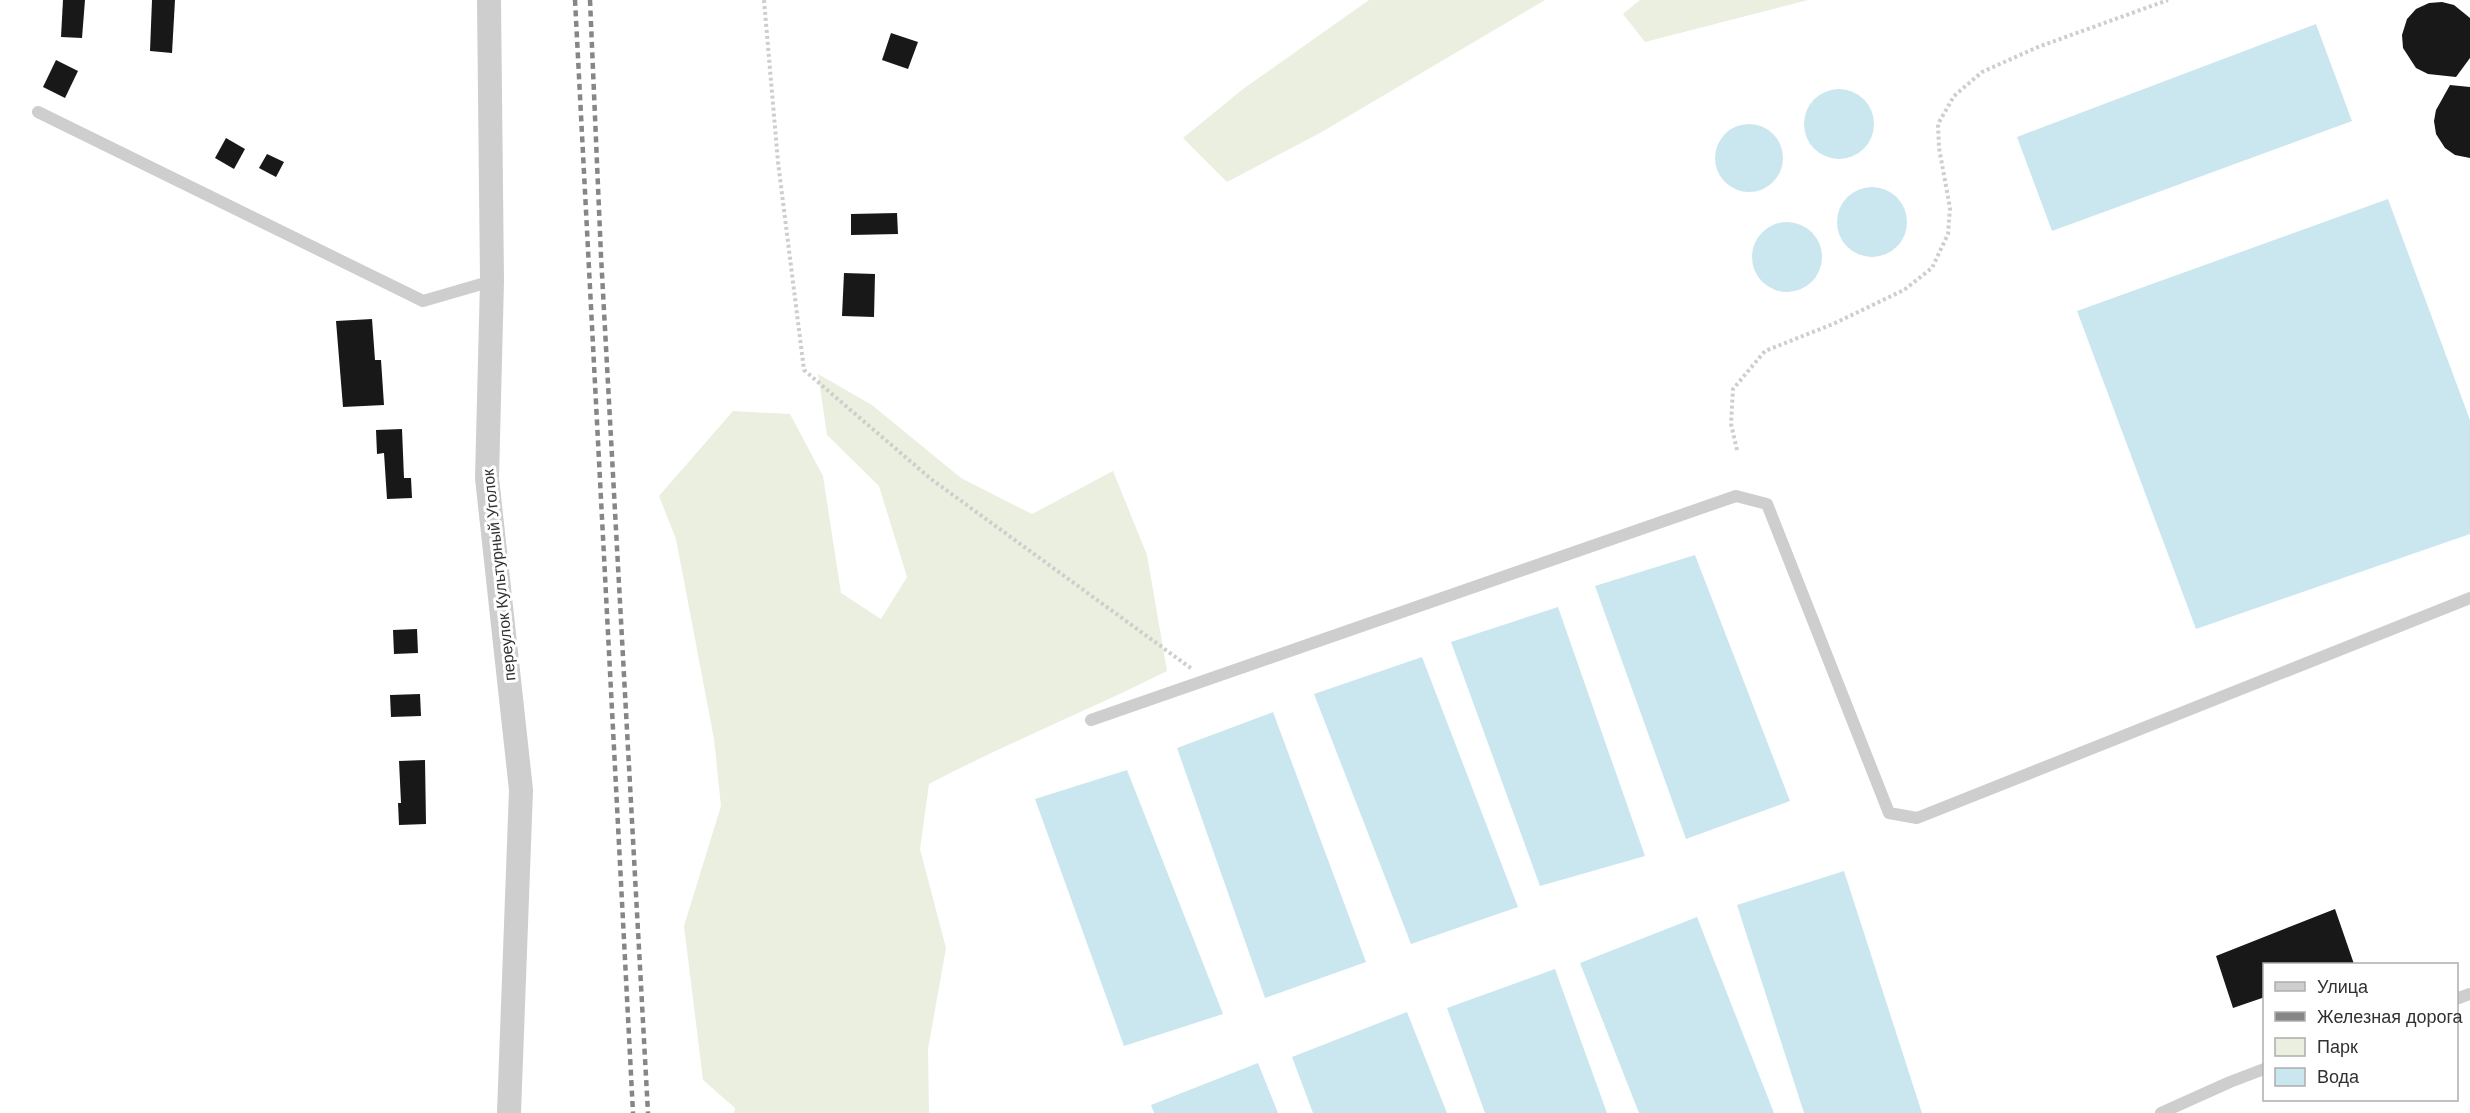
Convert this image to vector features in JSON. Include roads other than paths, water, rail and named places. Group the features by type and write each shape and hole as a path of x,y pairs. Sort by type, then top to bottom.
{"street":[{"name":"переулок Культурный Уголок","path":"489,0 492,281 487,478 521,790 509,1113"}],"lane":[{"path":"38,112 423,301 492,281"},
{"path":"1091,720 1736,496 1767,504 1889,813 1917,818 2470,598"},
{"path":"2161,1113 2263,1070"}],"water":[{"path":"2316,24 2352,121 2052,231 2017,137"},
{"path":"1832,89 1846,89 1859,95 1868,104 1874,117 1872,137 1864,149 1846,159 1832,159 1819,153 1810,144 1804,131 1804,117 1810,104 1819,95"},
{"path":"1749,124 1762,127 1773,134 1780,145 1783,158 1780,171 1773,182 1762,189 1749,192 1736,189 1725,182 1718,171 1715,158 1718,145 1725,134 1736,127"},
{"path":"1879,187 1892,193 1901,202 1905,208 1907,222 1905,236 1897,247 1886,255 1865,257 1847,247 1839,236 1837,215 1847,197 1858,189"},
{"path":"2388,199 2470,420 2470,534 2196,629 2077,311"},
{"path":"1794,222 1807,228 1816,237 1820,243 1822,257 1820,271 1812,282 1801,290 1780,292 1762,282 1754,271 1752,250 1762,232 1773,224"},
{"path":"1695,555 1790,801 1686,839 1595,586"},
{"path":"1558,607 1645,856 1540,886 1451,642"},
{"path":"1422,657 1518,907 1411,944 1314,694"},
{"path":"1273,712 1366,962 1265,998 1177,748"},
{"path":"1127,770 1223,1014 1124,1046 1035,799"},
{"path":"1844,871 1922,1113 1804,1113 1737,905"},
{"path":"1697,917 1774,1113 1639,1113 1580,963"},
{"path":"1555,969 1607,1113 1485,1113 1447,1008"},
{"path":"1407,1012 1447,1113 1313,1113 1292,1057"},
{"path":"1258,1063 1278,1113 1154,1113 1151,1105"}],"railway":[{"path":"575,0 633,1113"},
{"path":"590,0 601,256 648,1113"}]}
